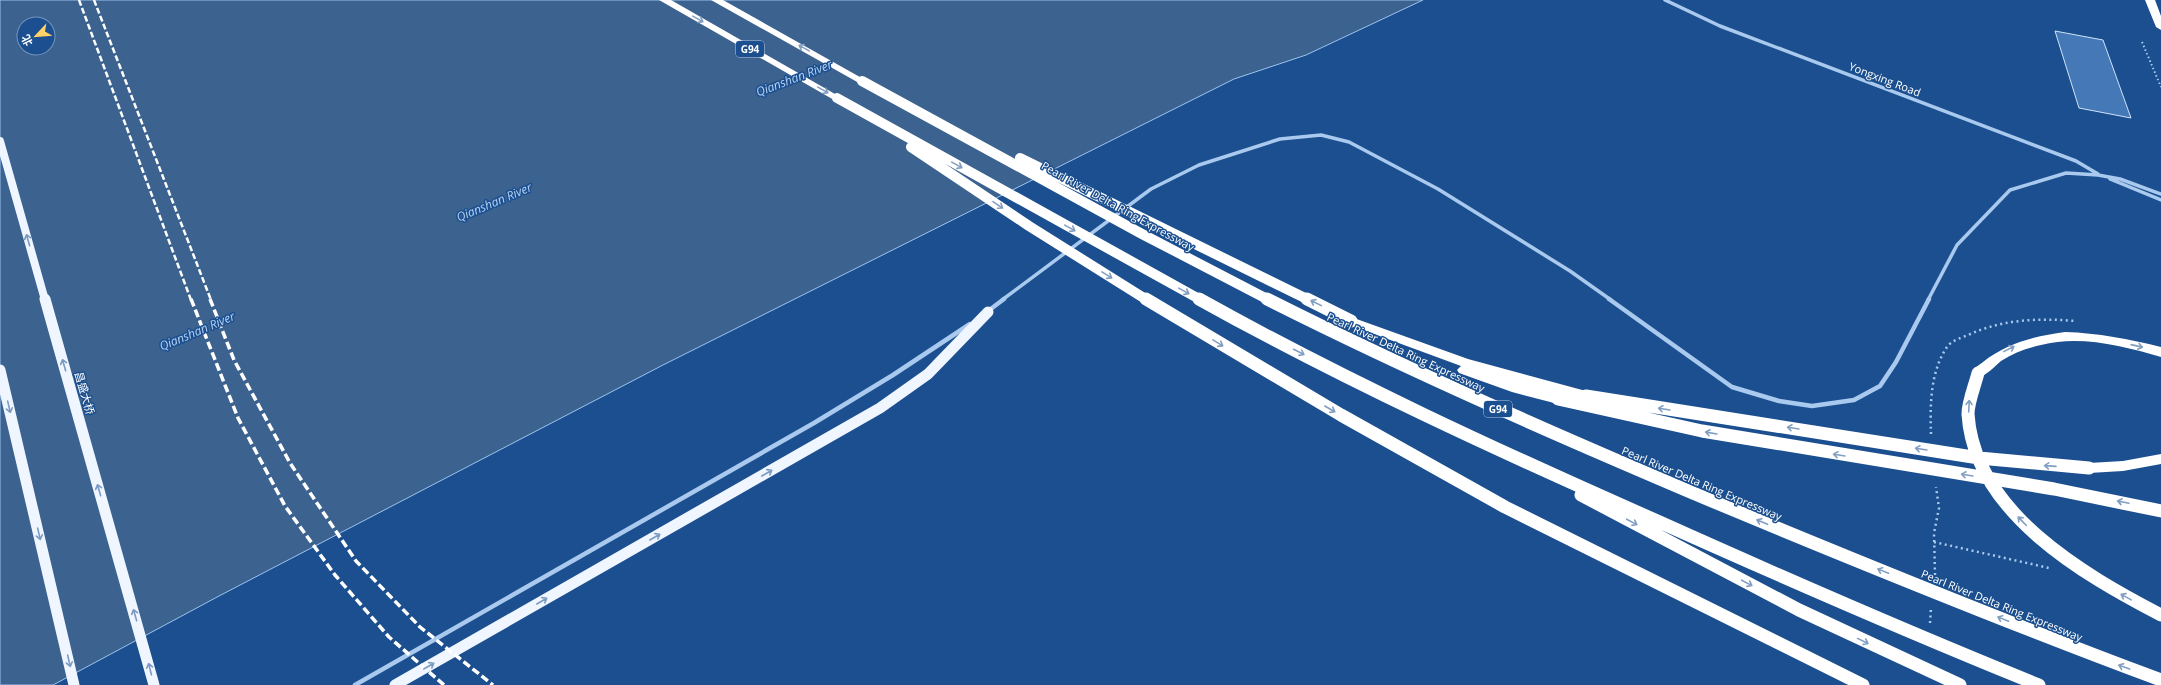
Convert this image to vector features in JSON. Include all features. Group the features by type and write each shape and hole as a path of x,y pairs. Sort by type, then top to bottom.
{"highway":[{"name":"G94","path":"664,0 1229,316 1531,465 1959,653 2039,685"},
{"name":"Pearl River Delta Ring Expressway","path":"716,0 1174,251 1300,316 1537,427 1800,538 2094,656 2161,680"},
{"path":"2150,0 2161,27"},
{"path":"862,81 1351,320 1454,367 1486,379 1645,420 1827,453 2071,492 2161,511"},
{"path":"837,98 1029,226 1164,310 1334,411 1505,507 1862,685"},
{"path":"1351,320 1399,340 1474,366 1525,382 1586,396 2012,463 2089,468 2123,466 2161,459"},
{"path":"2161,352 2117,341 2091,338 2053,338 2022,344 2005,351 1978,372 1971,388 1968,404 1969,426 1973,446 1994,488 2024,523 2074,564 2111,589 2161,615"},
{"path":"1436,419 1799,610 1960,685"}],"main road":[{"name":"昌盛大桥","path":"0,141 146,652 154,685"},
{"path":"395,685 880,408 928,374 988,312"},
{"path":"0,370 74,685"}],"street":[{"name":"Yongxing Road","path":"1665,0 1720,26 2076,161 2098,175"},
{"path":"354,685 826,417 922,357 988,312 1151,189 1199,165 1280,139 1321,135 1349,142 1438,189 1570,271 1732,387 1779,401 1812,406 1854,400 1880,386 1896,362 1957,245 2010,190 2066,173 2098,175 2120,179 2161,194"},
{"path":"2098,175 2161,200"}],"path":[{"path":"2142,42 2161,87"}],"water":[{"name":"Qianshan River","path":"0,0 1423,0 1306,55 1234,79 663,365 219,596 53,685 0,685"}],"building":[{"path":"2055,31 2103,40 2131,118 2079,108"}],"railway":[{"path":"79,0 191,300"},
{"path":"94,0 211,300"},
{"path":"191,299 238,418 285,506 335,575 389,637 444,685"},
{"path":"210,299 234,360 290,463 356,561 420,627 493,685"}]}
